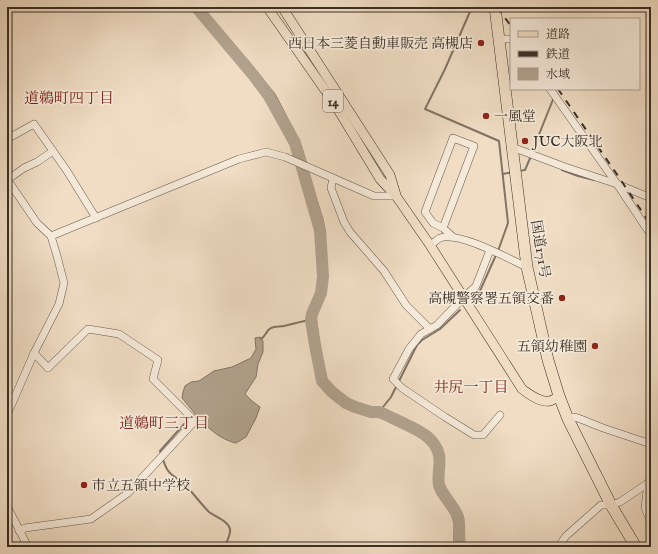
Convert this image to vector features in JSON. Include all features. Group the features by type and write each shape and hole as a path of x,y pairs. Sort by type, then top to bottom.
{"highway":[{"name":"国道171号","path":"495,7 527,267 548,360 568,419 611,505 636,547"}],"main road":[{"name":"14","path":"267,7 334,103 380,180 396,196 430,245 522,389 543,401 550,401 559,396"},
{"name":"14","path":"282,7 390,175 396,196"}],"street":[{"path":"499,39 510,39"},
{"path":"550,90 617,184 651,235"},
{"path":"7,139 34,124 67,170 96,218"},
{"path":"443,228 474,146 453,138 425,212 434,223 443,228 453,237"},
{"path":"512,146 651,198"},
{"path":"7,415 34,353 59,304 64,283 51,236 37,223 7,180 24,168 54,151"},
{"path":"51,236 239,159 266,152 285,157 374,196 396,196"},
{"path":"333,179 331,188 344,222 350,232 384,271 406,305 430,329"},
{"path":"430,245 441,238 453,237 465,240 527,267"},
{"path":"492,251 476,286 437,325 421,334 408,349 393,379 401,387 474,435 483,435 500,415"},
{"path":"19,531 25,528 91,519 128,493 192,424 192,418 153,379 158,360 119,334 88,328 48,368 34,353"},
{"path":"568,419 578,418 602,428 651,444"},
{"path":"558,547 566,536 601,505 611,505 620,502 650,482"},
{"path":"650,482 645,508 651,522"},
{"path":"7,506 28,547"}],"water":[{"path":"260,337 263,341 263,352 258,364 256,377 245,394 260,407 246,437 236,443 212,431 193,412 182,398 183,392 185,386 191,382 199,381 214,371 232,367 251,358 256,349 255,338"}],"waterway":[{"path":"196,7 269,96 295,143 320,230 323,276 321,293 311,320 322,381 332,392 346,403 371,412 382,413 417,430 431,440 439,455 439,485 458,517 459,540 461,547"},
{"path":"201,7 275,95 300,143 306,163"},
{"path":"472,7 445,69 425,109 499,141 508,223 498,251"},
{"path":"532,152 554,97"},
{"path":"518,171 525,170 531,156"},
{"path":"307,169 323,221 324,230 327,277 325,295 316,313 324,375 332,387 352,401 372,408"},
{"path":"562,170 594,180"},
{"path":"503,174 512,172"},
{"path":"468,302 479,293 496,255"},
{"path":"379,412 391,397 417,345 422,340 440,329 460,310"},
{"path":"261,339 268,330 273,327 311,320"},
{"path":"385,419 424,438 433,449 435,457 435,484 437,493 453,518 455,525 454,539 457,547"},
{"path":"161,454 160,451 186,422"},
{"path":"163,459 169,472 182,482 209,512 224,521 229,526 230,534 225,547"}],"railway":[{"path":"497,7 510,25"},
{"path":"559,90 651,225"}],"place":[{"name":"西日本三菱自動車販売 高槻店","path":"481,43"},
{"name":"一風堂","path":"486,116"},
{"name":"JUC大阪北","path":"525,141"},
{"name":"高槻警察署五領交番","path":"562,298"},
{"name":"五領幼稚園","path":"595,346"},
{"name":"市立五領中学校","path":"84,485"}],"district":[{"name":"道鵜町四丁目","path":"69,98"},
{"name":"井尻一丁目","path":"471,387"},
{"name":"道鵜町三丁目","path":"164,423"}]}
